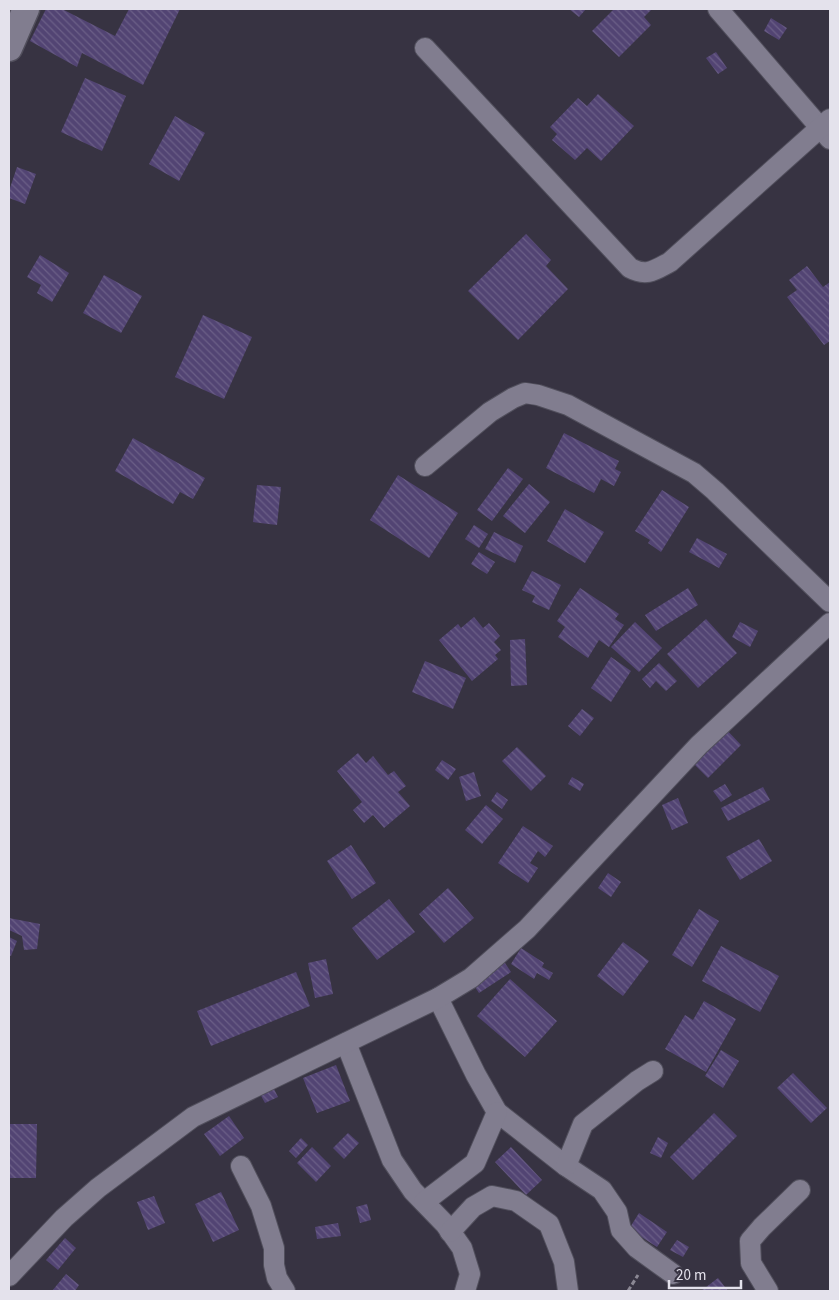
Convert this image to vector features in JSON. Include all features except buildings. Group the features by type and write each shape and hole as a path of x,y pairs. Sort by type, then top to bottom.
{"street":[{"path":"9,48 26,9"},
{"path":"425,48 630,268 638,273 652,272 670,262 827,129 718,9"},
{"path":"425,466 490,412 513,398 525,393 538,395 568,405 694,473 830,602"},
{"path":"9,1276 64,1218 98,1188 193,1117 438,998 471,978 527,929 699,745 830,623"},
{"path":"438,998 476,1075 497,1112 566,1166 602,1190 617,1212 622,1230 637,1248 673,1274"},
{"path":"346,1043 392,1160 413,1191 462,1248 470,1274 465,1291"},
{"path":"566,1166 583,1124 637,1080 653,1071"},
{"path":"424,1202 475,1163 497,1112"},
{"path":"241,1166 261,1206 274,1248 274,1264 277,1278 285,1291"},
{"path":"768,1291 751,1263 750,1241 800,1190"},
{"path":"450,1232 473,1207 492,1196 516,1201 549,1224 564,1262 568,1291"}]}
